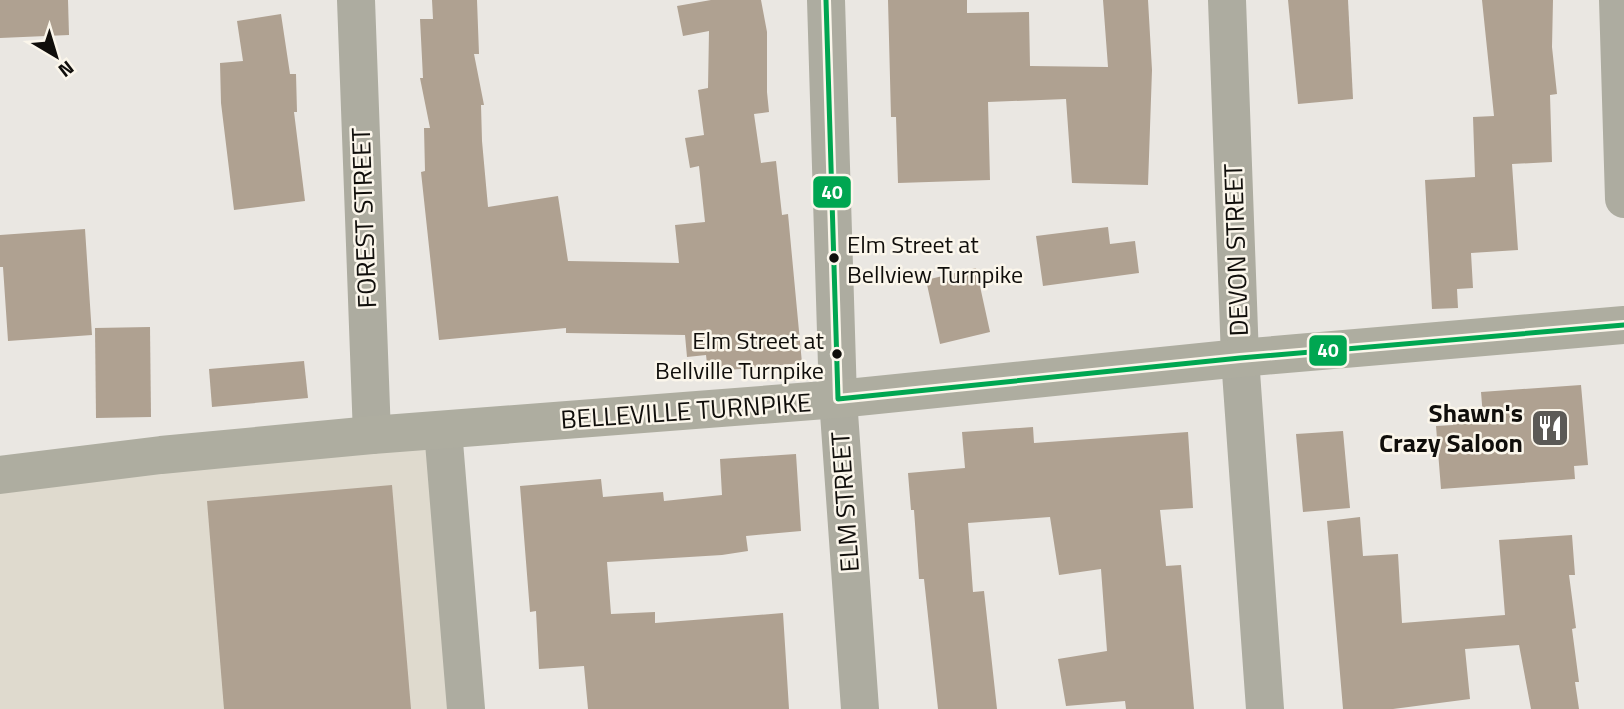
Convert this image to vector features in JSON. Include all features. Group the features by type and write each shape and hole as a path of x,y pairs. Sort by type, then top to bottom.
{"main road":[{"name":"BELLEVILLE TURNPIKE","path":"0,475 161,455 372,435 838,399 1240,358 1624,325"}],"street":[{"name":"FOREST STREET","path":"356,0 372,435"},
{"name":"ELM STREET","path":"826,0 838,399 860,709"},
{"name":"DEVON STREET","path":"1227,0 1240,358 1265,709"},
{"path":"1618,0 1624,199"},
{"path":"443,430 466,709"}],"shaded area":[{"path":"443,430 466,709 0,709 0,475"}],"building":[{"path":"0,0 68,0 69,35 0,38"},
{"path":"432,0 477,0 479,54 474,54 484,105 481,105 482,141 488,207 558,196 568,261 679,263 675,225 705,222 699,166 690,168 685,138 704,135 698,90 708,88 709,31 683,36 677,6 711,0 761,0 767,32 769,112 754,114 761,163 776,161 782,215 788,214 802,363 708,372 706,355 687,357 685,335 566,333 566,328 439,340 421,172 425,171 424,128 430,128 420,78 423,78 420,19 433,19"},
{"path":"888,0 967,0 967,13 1029,12 1030,66 1108,67 1103,0 1148,0 1152,70 1148,185 1072,183 1066,99 988,102 990,180 898,183 896,117 891,117"},
{"path":"1288,0 1348,0 1353,99 1298,104"},
{"path":"1482,0 1553,0 1552,47 1557,94 1550,95 1552,162 1512,164 1518,250 1471,253 1473,288 1457,289 1458,308 1432,309 1425,180 1475,177 1473,117 1494,116"},
{"path":"281,14 290,74 296,74 297,112 294,112 305,201 234,210 221,103 220,63 243,61 237,21"},
{"path":"1108,227 1110,244 1135,241 1139,273 1043,286 1036,236"},
{"path":"85,229 92,335 8,341 3,267 0,267 0,235"},
{"path":"976,268 990,332 940,344 926,280"},
{"path":"150,327 151,417 96,418 95,328"},
{"path":"304,361 308,398 212,407 209,369"},
{"path":"1581,385 1588,465 1574,466 1575,479 1441,489 1436,426 1453,425 1453,419 1483,417 1481,392"},
{"path":"1033,427 1034,443 1188,432 1193,508 1160,510 1166,566 1181,565 1194,709 1126,709 1125,701 1066,706 1058,659 1107,651 1101,569 1059,575 1050,517 968,523 973,592 984,591 997,709 938,709 924,579 919,579 914,510 911,510 908,473 965,468 962,432"},
{"path":"1343,431 1350,508 1303,512 1296,434"},
{"path":"796,454 801,531 746,536 748,551 607,562 611,614 655,612 655,623 783,613 789,709 588,709 584,666 539,669 536,611 530,612 520,486 601,479 603,497 663,492 664,501 722,495 720,459"},
{"path":"392,485 411,709 224,709 207,501"},
{"path":"1360,517 1363,556 1398,554 1402,623 1505,615 1499,540 1572,535 1575,575 1569,575 1576,628 1572,629 1579,682 1575,682 1579,709 1531,709 1519,645 1465,649 1470,699 1393,709 1343,709 1327,521"}],"transit line":[{"name":"40","path":"826,0 838,399 1240,358 1624,325"}],"place":[{"name":"Elm Street at Bellview Turnpike","path":"834,258"},
{"name":"Elm Street at Bellville Turnpike","path":"837,354"},
{"name":"Shawn's Crazy Saloon","path":"1550,428"}]}
